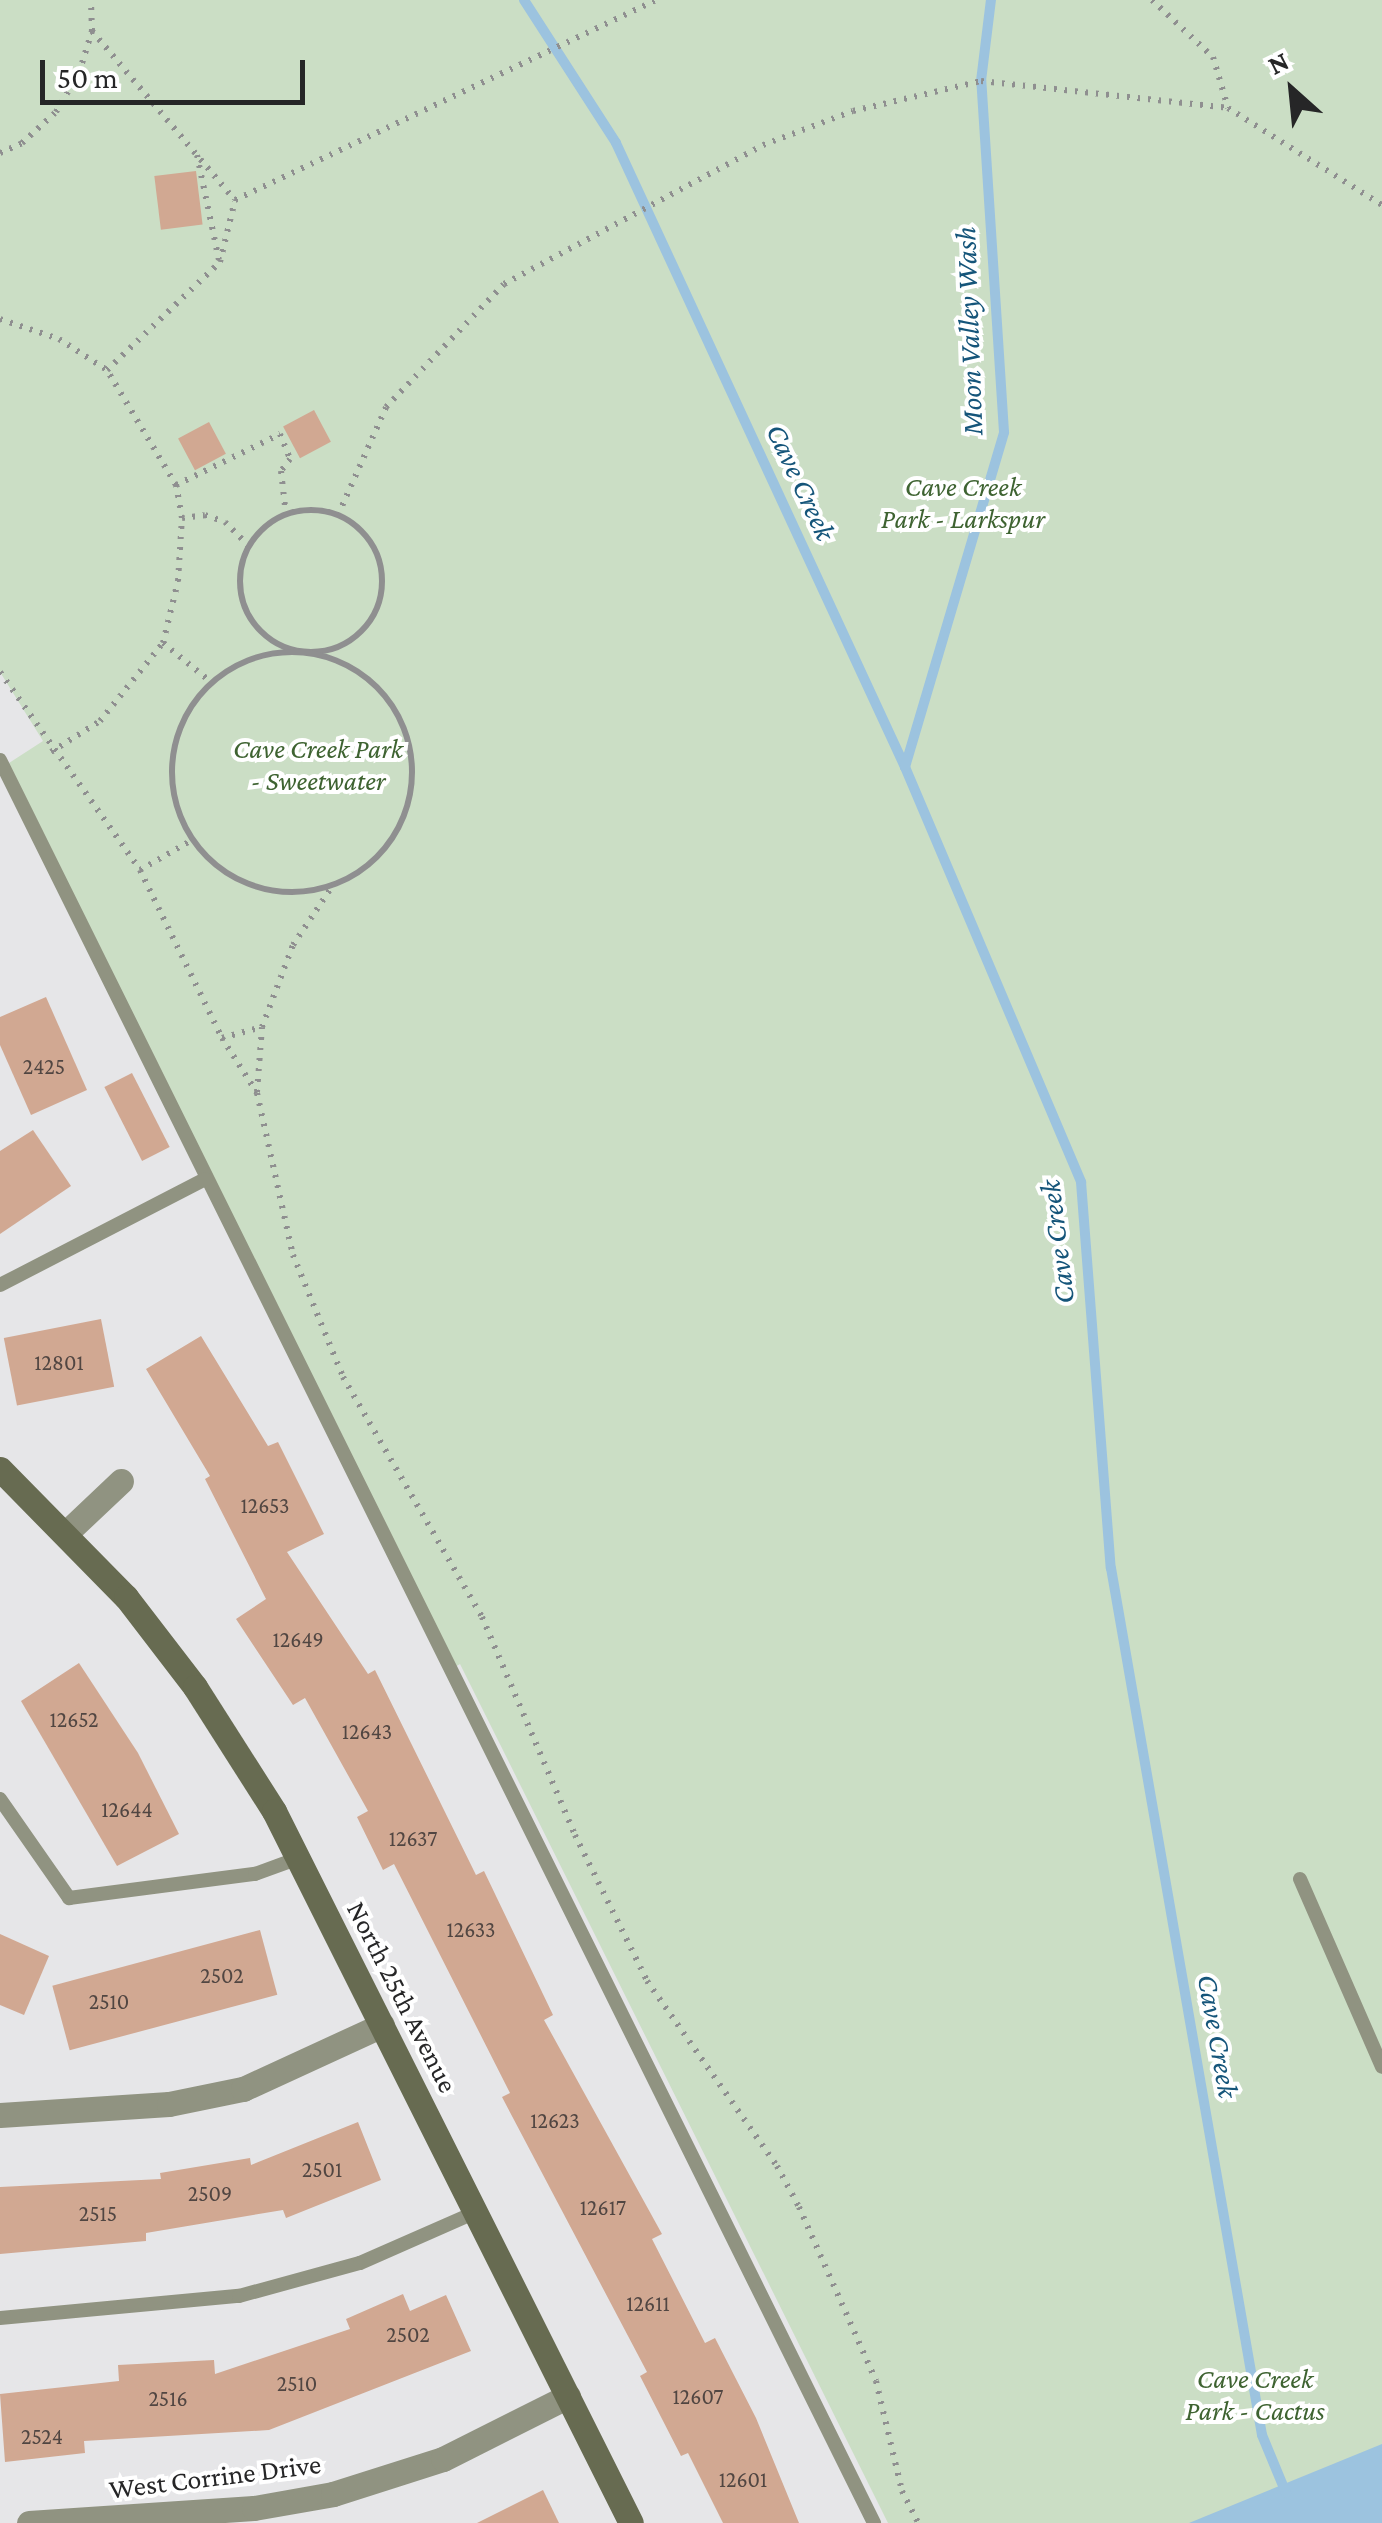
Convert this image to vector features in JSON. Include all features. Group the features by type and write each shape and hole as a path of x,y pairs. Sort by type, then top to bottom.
{"street":[{"name":"North 25th Avenue","path":"0,1469 126,1597 195,1687 299,1858 630,2523"},
{"path":"64,1534 121,1481"},
{"path":"0,2115 169,2104 243,2089 382,2026"},
{"name":"West Corrine Drive","path":"30,2523 254,2508 332,2494 443,2459 568,2396"}],"lane":[{"path":"0,760 874,2523"},
{"path":"0,1285 205,1179"},
{"path":"0,1798 69,1898 255,1874 299,1858"},
{"path":"1300,1879 1382,2068"},
{"path":"0,2318 239,2296 360,2263 476,2212"}],"path":[{"path":"0,153 22,143 56,112 79,73 92,31 91,0"},
{"path":"235,200 656,0"},
{"path":"1152,0 1213,57 1228,108"},
{"path":"92,31 235,200"},
{"path":"338,514 386,407 504,284 763,145 853,111 981,81 1228,108 1382,205"},
{"path":"196,151 220,262"},
{"path":"107,370 220,262 235,200"},
{"path":"0,319 59,339 107,370 176,486 182,518 178,581 163,644 100,721 51,752"},
{"path":"176,486 280,434 290,460 281,471 286,515"},
{"path":"286,515 249,546 239,580 242,605 262,634 308,652 348,665 381,690 404,725 412,762 408,803 390,841 369,864 333,885 291,892 250,885 214,864 192,840 175,802 172,761 183,720 211,682 250,659 308,652 358,636 376,610 383,586 375,547 338,514 286,515"},
{"path":"182,518 205,515 225,522 249,546"},
{"path":"163,644 211,682"},
{"path":"0,672 51,752 140,870 222,1038 257,1093"},
{"path":"140,870 192,840"},
{"path":"333,885 293,946 262,1027 257,1093 293,1256 342,1377 482,1618 574,1834 647,1981 778,2166 799,2207 876,2381 902,2491 918,2523"},
{"path":"222,1038 262,1027"}],"green space":[{"name":"Cave Creek Park - Larkspur","path":"0,0 1382,0 1382,2523 888,2523 460,1664 450,1670 9,763 43,741 0,672"}],"water":[{"path":"1382,2444 1382,2523 1189,2523"}],"building":[{"path":"196,171 203,225 161,230 154,176"},
{"path":"314,410 331,442 300,458 283,426"},
{"path":"209,422 226,454 195,470 178,438"},
{"path":"46,997 87,1090 31,1115 0,1045 0,1017"},
{"path":"132,1073 170,1147 142,1161 104,1087"},
{"path":"33,1130 71,1186 0,1234 0,1151"},
{"path":"101,1319 114,1387 17,1406 4,1338"},
{"path":"201,1336 268,1446 278,1442 324,1534 287,1552 368,1674 375,1670 476,1875 484,1871 553,2015 544,2020 662,2234 652,2239 705,2343 715,2338 756,2418 799,2523 723,2523 688,2453 681,2456 640,2376 647,2372 502,2097 510,2093 394,1864 383,1870 357,1817 368,1811 305,1698 293,1705 236,1619 266,1599 205,1479 210,1476 146,1369"},
{"path":"79,1663 138,1753 179,1834 117,1866 21,1701"},
{"path":"260,1930 277,1995 70,2050 52,1986"},
{"path":"0,1934 49,1956 24,2015 0,2005"},
{"path":"358,2122 381,2180 286,2218 283,2210 146,2233 146,2241 0,2254 0,2187 161,2179 160,2173 250,2158 251,2165"},
{"path":"403,2294 410,2311 446,2295 471,2351 269,2430 84,2441 85,2453 5,2462 0,2394 119,2381 118,2365 214,2360 215,2374 350,2329 346,2319"},
{"path":"543,2490 559,2523 477,2523"}],"waterway":[{"name":"Cave Creek","path":"524,0 616,143 905,767 1081,1182 1111,1568 1262,2435 1286,2493"},
{"name":"Moon Valley Wash","path":"905,767 1004,432 981,81 991,0"}],"park label":[{"name":"Cave Creek Park - Sweetwater","path":"318,765"},
{"name":"Cave Creek Park - Cactus","path":"1255,2395"}]}
